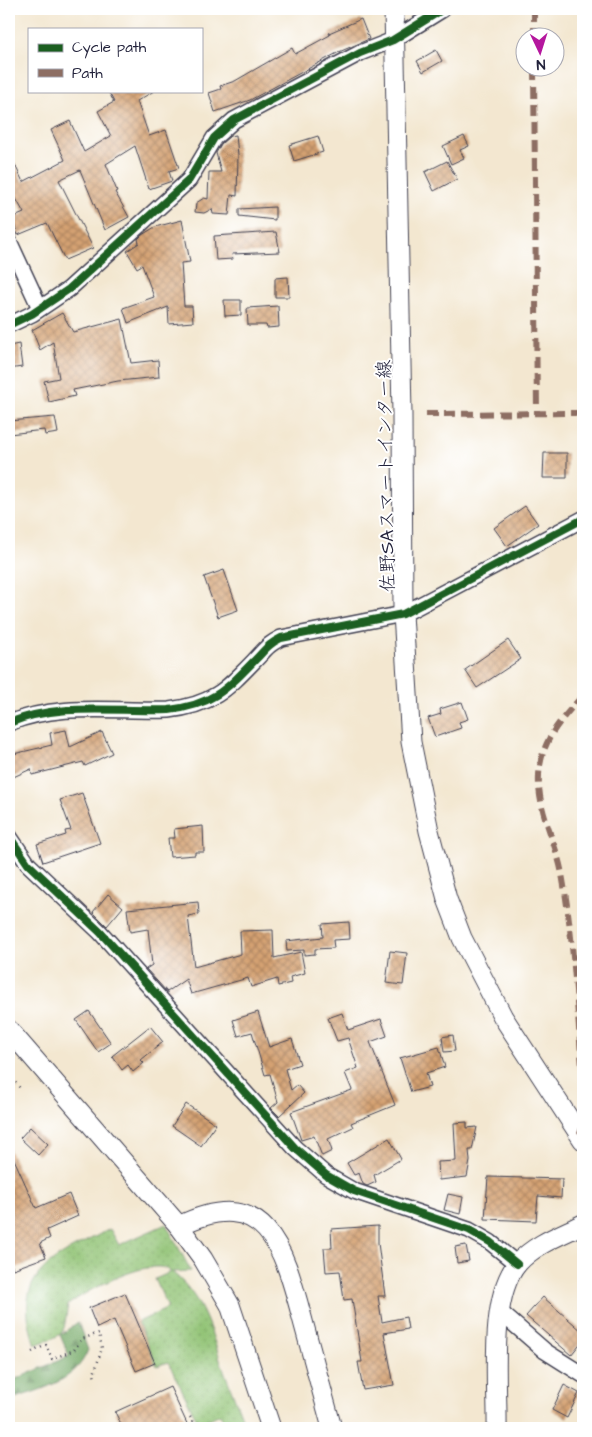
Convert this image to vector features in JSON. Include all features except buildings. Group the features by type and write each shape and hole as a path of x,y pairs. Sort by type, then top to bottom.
{"main road":[{"name":"佐野SAスマートインター線","path":"394,9 393,40 402,414 403,614 411,742 428,831 447,899 462,938 503,1017 583,1140"},
{"path":"9,1030 179,1226 203,1259 230,1305 271,1428"},
{"path":"179,1226 200,1216 218,1212 234,1212 247,1216 270,1233 286,1262 332,1428"},
{"path":"497,1428 499,1311 508,1282 517,1264 538,1246 583,1224"}],"street":[{"path":"9,325 69,289 189,180 214,138 234,120 360,53 393,40 442,9"},
{"path":"9,241 40,308"},
{"path":"9,723 27,715 55,710 143,711 186,708 223,692 268,645 282,638 403,614 583,519"},
{"path":"9,836 28,864 100,932 295,1148 326,1175 354,1191 469,1230 490,1242 517,1264"},
{"path":"499,1311 545,1351 583,1375"}],"path":[{"path":"9,1075 20,1088"},
{"path":"32,1352 46,1345 52,1359 74,1350 82,1339 98,1333 102,1348 94,1374 95,1379"},
{"path":"190,1417 198,1428"}],"green space":[{"path":"166,1224 191,1271 172,1272 191,1291 204,1313 243,1420 228,1427 220,1414 199,1424 168,1362 157,1366 138,1322 168,1308 155,1279 171,1272 164,1268 150,1267 125,1274 87,1292 68,1305 62,1332 53,1338 35,1345 29,1320 28,1300 33,1283 42,1270 71,1249 110,1229 119,1245"},
{"path":"78,1322 88,1350 75,1370 66,1377 44,1388 9,1400 9,1382 69,1356 60,1335"}],"marked path":[{"path":"534,9 534,28"},
{"path":"534,78 537,413"},
{"path":"426,414 583,413"},
{"path":"583,695 560,722 548,741 539,775 541,801 559,862 566,899 583,1078"},
{"path":"580,1134 583,1125"}],"cycle path":[{"path":"9,325 32,314 69,289 189,180 214,138 234,120 360,53 393,40 443,9"},
{"path":"9,723 28,716 48,712 88,709 169,710 196,704 207,700 226,688 267,648 281,638 403,614 583,519"},
{"path":"9,836 28,864 100,932 295,1148 326,1175 354,1191 469,1230 490,1242 517,1264"}]}
